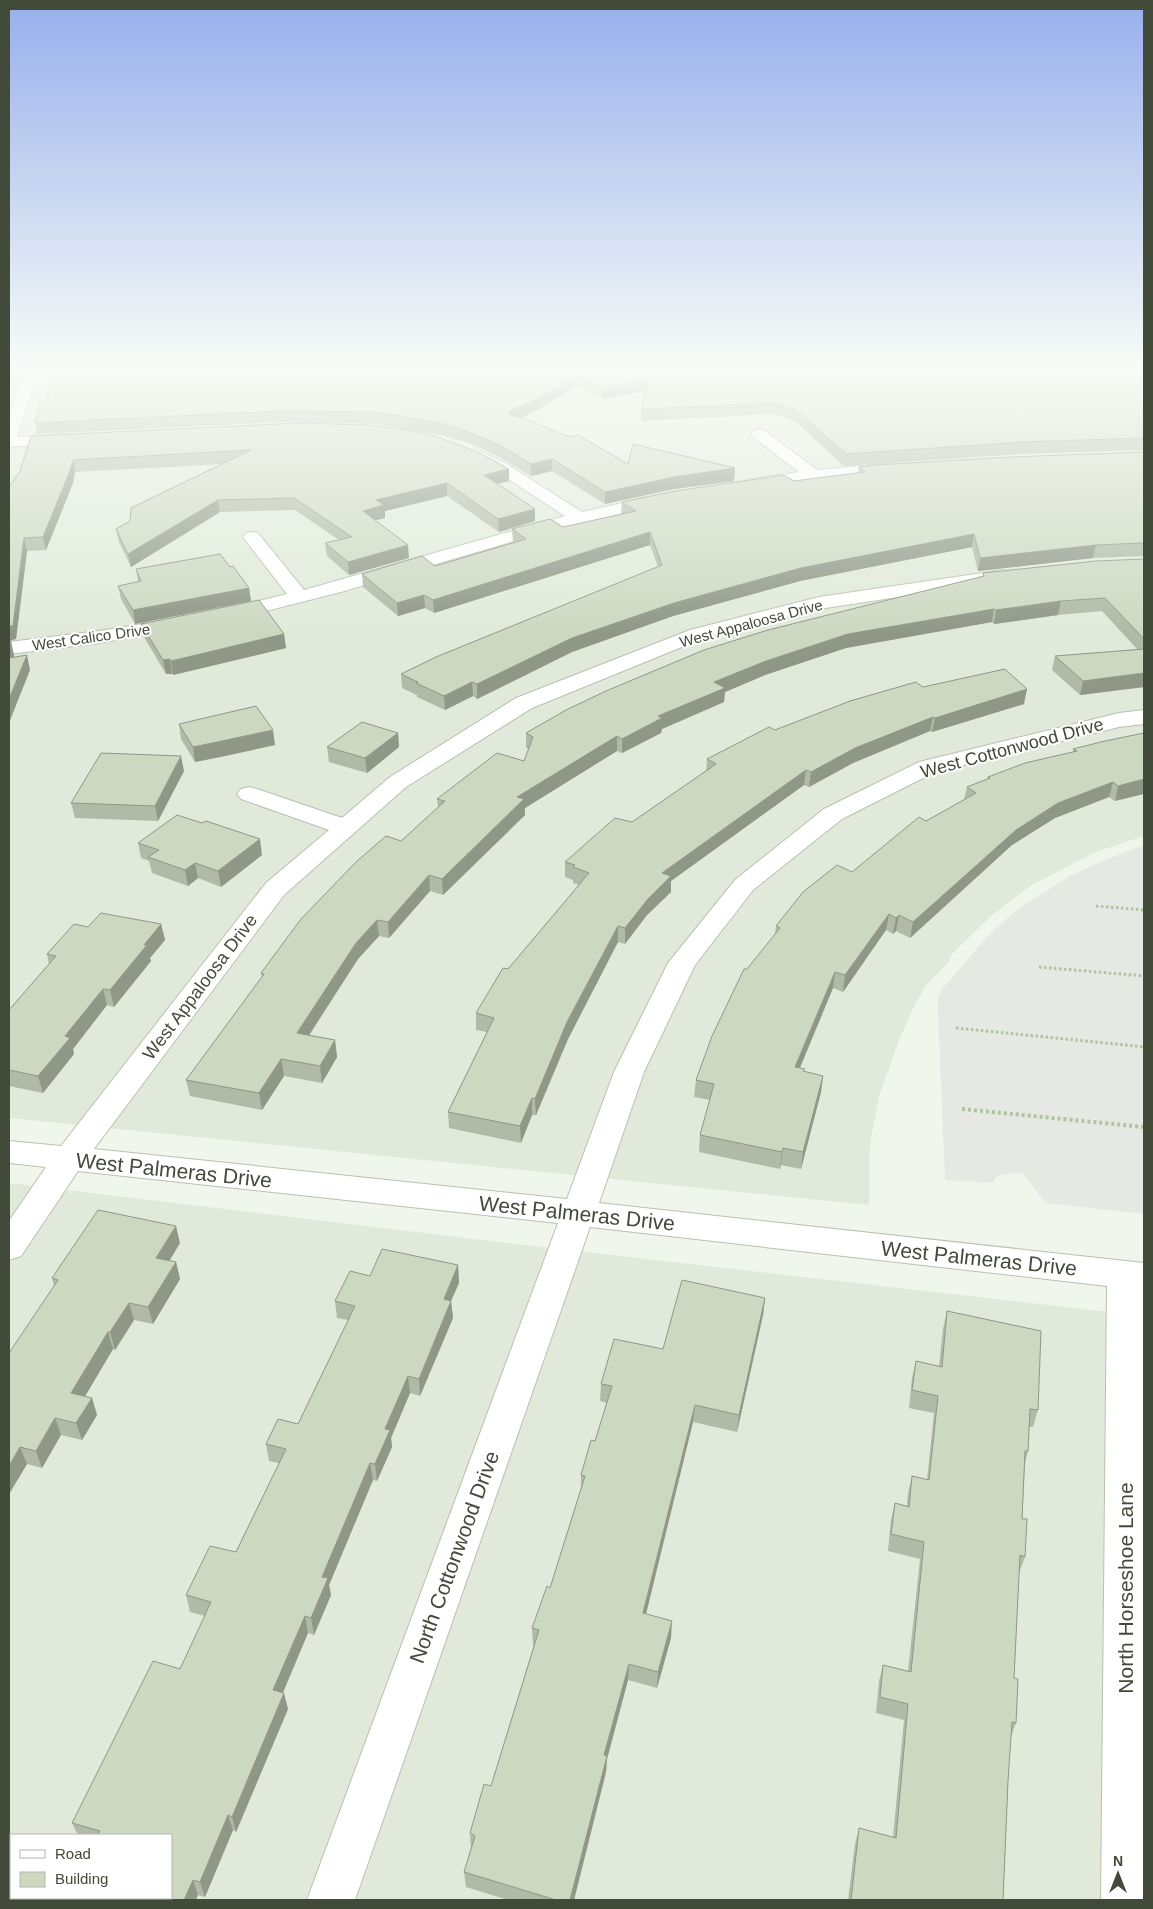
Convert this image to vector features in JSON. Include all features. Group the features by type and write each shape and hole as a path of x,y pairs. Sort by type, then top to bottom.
{"street":[{"path":"478,456 499,466 578,517"},
{"path":"788,456 812,475"},
{"path":"735,487 812,475 918,466"},
{"name":"West Calico Drive","path":"9,648 99,637 204,620 299,598 498,538 578,517 677,496"},
{"path":"252,537 299,598"},
{"name":"West Appaloosa Drive","path":"9,1247 69,1159 275,889 398,782 524,703 697,634 819,603 1026,573"},
{"name":"West Cottonwood Drive","path":"578,1213 629,1072 682,963 744,885 833,814 927,767 1119,720 1144,717"},
{"path":"250,794 345,828"},
{"name":"West Palmeras Drive","path":"9,1152 578,1213 1134,1276"},
{"name":"North Cottonwood Drive","path":"330,1900 578,1213"},
{"name":"North Horseshoe Lane","path":"1126,1900 1134,1276"}],"path":[{"path":"1096,906 1144,910"},
{"path":"1039,967 1144,976"},
{"path":"956,1028 1144,1047"},
{"path":"962,1109 1144,1127"}],"shaded area":[{"path":"9,456 1144,456 1144,836 1096,852 1030,886 990,917 952,954 948,963 927,984 915,1004 899,1040 879,1097 870,1143 869,1205 9,1118"},
{"path":"1144,845 1144,1214 1046,1203 1023,1174 1018,1173 1001,1175 995,1178 993,1183 945,1180 938,1013 938,998 942,989 987,937 1014,912 1068,877"},
{"path":"9,1183 525,1245 1144,1316 1144,1900 9,1900"}],"building":[{"path":"25,456 143,456 73,460 43,537 24,538 13,626 9,626 9,487 20,471"},
{"path":"238,456 486,456 509,469 484,475 535,509 498,519 447,483 376,500 384,505 363,511 408,545 348,562 325,543 352,537 294,498 218,500 128,554 116,529 130,521 131,508"},
{"path":"518,456 614,456 628,464 630,456 684,456 735,468 674,477 605,492 552,459 531,464"},
{"path":"1144,456 1144,543 1096,545 980,558 974,534 801,568 674,603 572,638 477,684 472,682 444,696 401,674 436,657 662,565 650,532 433,600 424,595 397,603 362,574 422,556 435,566 526,539 512,529 550,519 563,527 636,511 622,502 675,491 784,475 794,481 865,472 859,467 876,465 1011,457"},
{"path":"220,554 230,567 233,566 249,588 133,610 118,586 141,581 136,569"},
{"path":"1144,559 1144,639 1105,598 1061,601 994,609 848,634 766,661 714,682 725,688 658,716 662,718 622,739 617,736 517,797 524,799 442,879 429,875 388,922 377,920 356,943 297,1033 335,1040 320,1066 281,1059 259,1093 186,1080 264,974 261,973 301,919 356,862 386,836 401,841 445,801 437,799 497,753 524,761 533,737 526,733 566,710 704,650 768,630 984,576 983,573 1096,561"},
{"path":"259,600 284,634 171,661 170,659 163,660 141,624"},
{"path":"9,641 11,641 9,657"},
{"path":"1144,649 1144,673 1083,681 1055,656"},
{"path":"27,655 9,699 9,658"},
{"path":"1005,669 1027,689 935,718 933,717 855,748 811,772 806,770 662,873 671,876 648,899 625,928 618,926 567,1022 535,1099 532,1098 520,1126 448,1112 494,1018 476,1013 503,968 508,969 589,873 565,862 615,818 632,822 716,764 707,759 769,727 775,730 850,701 916,682 923,687"},
{"path":"256,706 273,730 193,747 179,724"},
{"path":"362,722 398,733 365,758 327,747"},
{"path":"1144,733 1144,779 1118,786 1113,782 1058,803 1016,830 913,922 899,915 896,918 889,914 845,975 835,972 795,1067 823,1076 803,1152 783,1148 782,1152 700,1135 714,1084 696,1080 712,1036 744,969 747,969 780,928 776,926 803,892 837,865 852,872 919,817 926,821 976,793 967,787 990,778 988,777 1025,763 1077,751 1073,749"},
{"path":"101,753 181,756 155,806 71,803"},
{"path":"177,815 202,823 206,821 260,839 218,871 195,863 185,870 148,857 159,850 138,843"},
{"path":"101,913 161,924 144,945 147,945 110,990 103,989 65,1036 70,1038 38,1076 9,1070 9,1010 56,956 47,954 74,924 88,927"},
{"path":"98,1210 176,1226 156,1258 176,1262 148,1307 129,1303 110,1332 108,1332 71,1393 92,1398 76,1423 55,1418 36,1451 20,1447 9,1466 9,1353 58,1280 52,1278"},
{"path":"382,1249 458,1265 444,1299 451,1301 419,1379 408,1376 385,1429 390,1430 375,1464 370,1463 322,1577 328,1578 311,1618 305,1616 273,1690 284,1693 232,1817 228,1815 200,1882 193,1880 184,1900 68,1900 172,1899 172,1834 98,1834 100,1831 72,1823 153,1661 180,1669 211,1602 186,1595 210,1546 236,1552 286,1449 266,1444 278,1419 298,1424 355,1306 335,1301 350,1271 370,1276"},
{"path":"682,1280 765,1298 739,1415 695,1405 643,1613 672,1621 658,1672 629,1664 604,1755 607,1756 570,1900 556,1900 464,1872 475,1836 470,1833 484,1784 491,1786 539,1630 532,1628 547,1586 550,1588 585,1476 581,1475 591,1440 595,1441 612,1386 601,1384 614,1339 663,1349"},
{"path":"947,1311 1041,1331 1038,1410 1030,1409 1028,1451 1025,1451 1022,1519 1027,1519 1025,1557 1020,1555 1014,1678 1018,1679 1016,1723 1012,1722 1003,1900 851,1900 859,1828 896,1838 908,1704 880,1697 883,1665 911,1672 924,1542 891,1534 895,1503 909,1507 912,1476 929,1480 938,1396 912,1390 916,1361 942,1367"}]}
